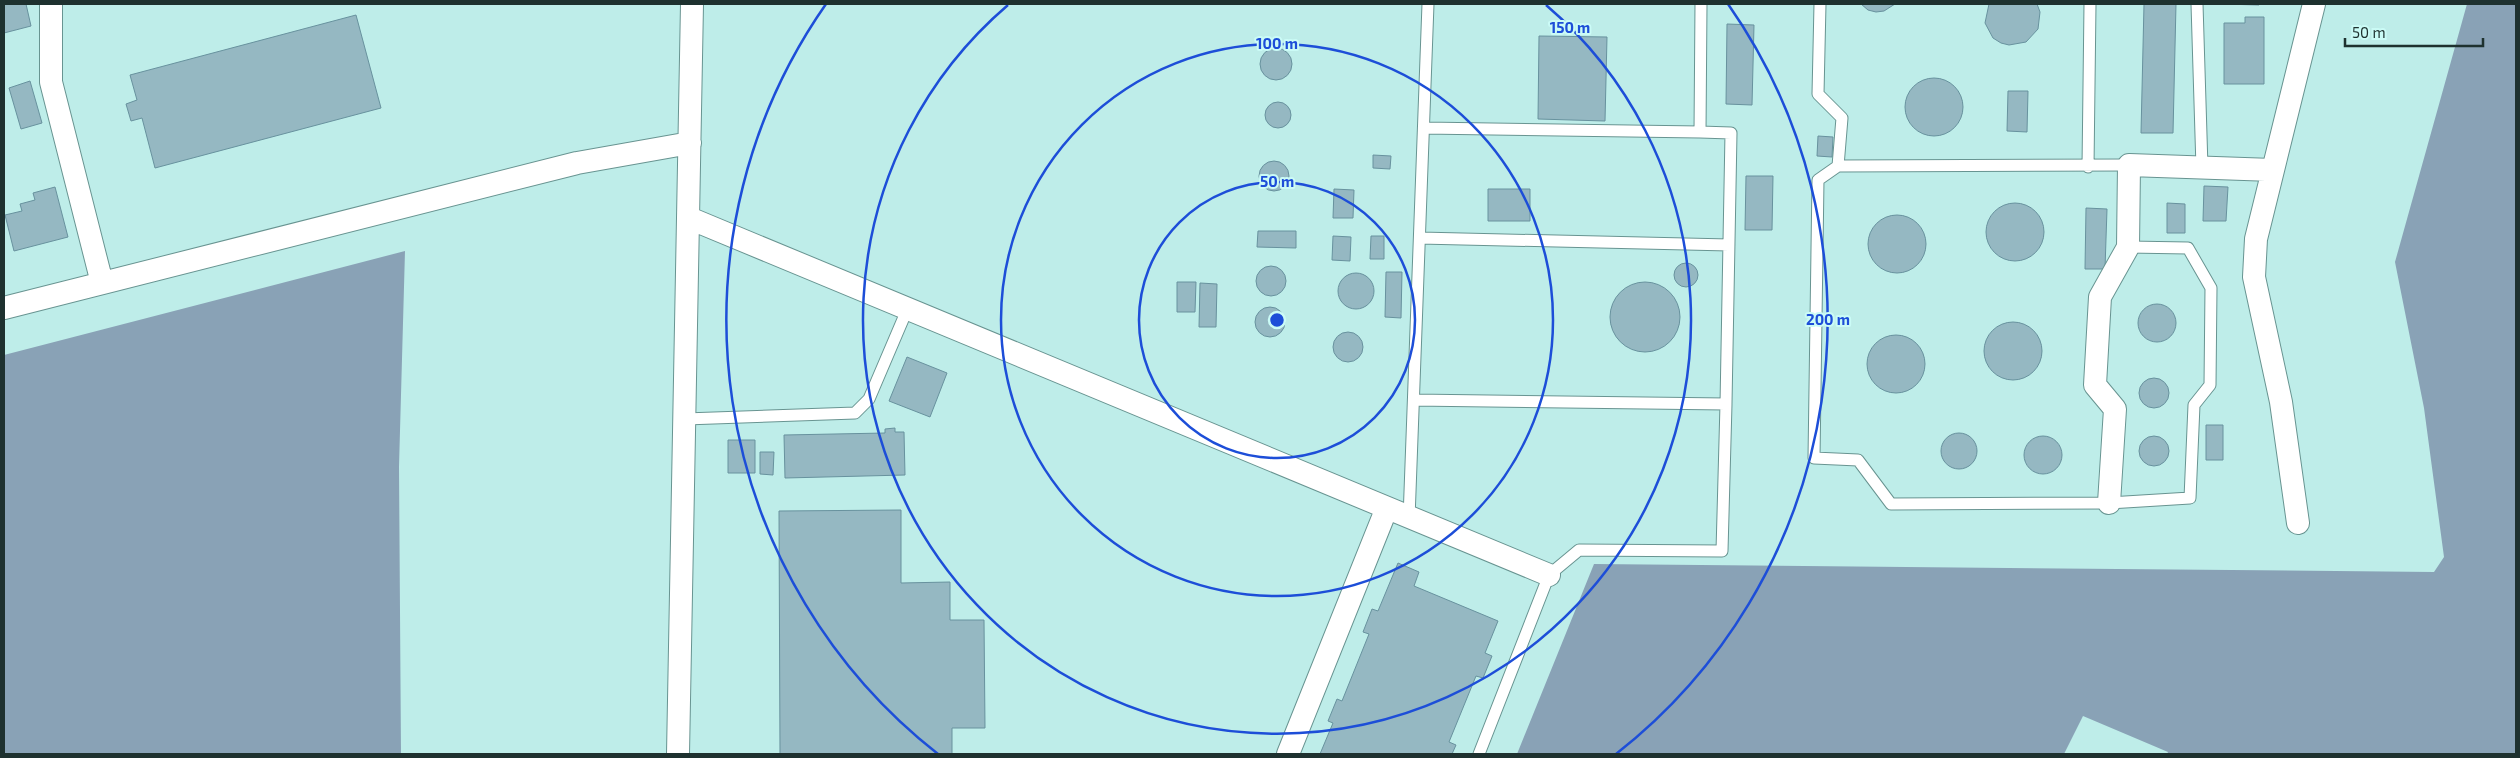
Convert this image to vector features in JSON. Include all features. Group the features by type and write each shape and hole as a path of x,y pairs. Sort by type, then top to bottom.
{"street":[{"path":"51,4 51,82 102,283"},
{"path":"678,754 692,4"},
{"path":"2298,523 2281,402 2254,277 2256,239 2314,4"},
{"path":"4,308 577,163 690,143"},
{"path":"2109,503 2115,409 2094,384 2100,297 2128,247 2129,165 2272,170"},
{"path":"688,218 1386,510 1549,575"},
{"path":"1288,754 1386,510"}],"lane":[{"path":"1409,519 1428,4"},
{"path":"1700,132 1701,4"},
{"path":"1820,4 1818,94 1842,118 1838,166"},
{"path":"2088,167 2090,4"},
{"path":"2197,4 2202,168"},
{"path":"1424,128 1731,133 1722,550 1579,550 1549,575 1479,754"},
{"path":"2128,247 2188,248 2212,288 2210,385 2194,405 2190,498 2109,503 1891,504 1858,460 1814,458 1818,180 1838,166 2088,167 2129,165"},
{"path":"1420,238 1729,245"},
{"path":"685,419 855,412 869,399 907,310"},
{"path":"1414,400 1726,404"}],"water":[{"path":"2467,4 2516,4 2516,754 2167,754 2168,752 2083,716 2064,754 1517,754 1594,564 2434,572 2444,557 2424,408 2395,262"},
{"path":"405,251 399,467 401,754 4,754 4,355"}],"building":[{"path":"4,4 26,4 31,26 4,33"},
{"path":"1861,4 1895,4 1884,11 1876,12 1868,10"},
{"path":"1989,4 2037,4 2040,12 2038,29 2026,42 2009,45 2001,43 1993,38 1985,23"},
{"path":"2144,4 2176,4 2173,133 2141,133"},
{"path":"2223,4 2259,4 2259,5"},
{"path":"356,15 381,108 155,168 142,118 131,121 126,104 137,100 130,75"},
{"path":"2245,17 2264,17 2264,84 2224,84 2224,23 2245,23"},
{"path":"1727,24 1754,25 1752,105 1726,104"},
{"path":"1539,36 1607,37 1605,121 1538,119"},
{"path":"1276,48 1287,53 1292,64 1287,75 1276,80 1265,75 1260,64 1265,53"},
{"path":"1928,78 1940,78 1955,86 1963,101 1963,113 1955,128 1940,136 1928,136 1913,128 1905,113 1905,101 1913,86"},
{"path":"30,81 42,123 21,129 9,88"},
{"path":"2008,91 2028,91 2027,132 2007,131"},
{"path":"1278,102 1287,106 1291,115 1287,124 1278,128 1269,124 1265,115 1269,106"},
{"path":"1818,136 1833,137 1832,157 1817,156"},
{"path":"1373,155 1391,156 1390,169 1373,168"},
{"path":"1274,161 1285,165 1289,176 1285,187 1274,191 1263,187 1259,176 1263,165"},
{"path":"1746,176 1773,176 1772,230 1745,230"},
{"path":"2204,186 2228,187 2226,221 2203,221"},
{"path":"55,187 68,237 14,251 5,215 22,211 20,204 35,200 33,193"},
{"path":"1334,189 1354,190 1353,218 1333,218"},
{"path":"1488,189 1530,189 1530,221 1488,221"},
{"path":"2015,203 2031,208 2039,216 2044,232 2039,248 2031,256 2015,261 1999,256 1991,248 1986,232 1991,216 1999,208"},
{"path":"2167,203 2185,204 2185,233 2167,233"},
{"path":"2086,208 2107,209 2105,269 2085,269"},
{"path":"1897,215 1913,220 1921,228 1926,244 1921,260 1913,268 1897,273 1881,268 1873,260 1868,244 1873,228 1881,220"},
{"path":"1258,231 1296,231 1296,248 1257,247"},
{"path":"1333,236 1351,237 1350,261 1332,260"},
{"path":"1371,236 1384,236 1384,259 1370,259"},
{"path":"1686,263 1694,267 1698,275 1694,283 1686,287 1678,283 1674,275 1678,267"},
{"path":"1271,266 1282,270 1286,281 1282,292 1271,296 1260,292 1256,281 1260,270"},
{"path":"1386,272 1402,272 1401,318 1385,317"},
{"path":"1356,273 1369,278 1374,291 1369,304 1356,309 1343,304 1338,291 1343,278"},
{"path":"1177,282 1196,282 1195,312 1177,312"},
{"path":"1638,282 1652,282 1665,288 1674,297 1680,310 1678,330 1670,342 1652,352 1638,352 1625,346 1616,337 1610,324 1610,310 1616,297 1625,288"},
{"path":"1200,283 1217,284 1216,327 1199,327"},
{"path":"2157,304 2170,310 2176,323 2170,336 2157,342 2144,336 2138,323 2144,310"},
{"path":"1270,307 1281,311 1285,322 1281,333 1270,337 1259,333 1255,322 1259,311"},
{"path":"2013,322 2029,327 2037,335 2042,351 2037,367 2029,375 2013,380 1997,375 1989,367 1984,351 1989,335 1997,327"},
{"path":"1348,332 1359,336 1363,347 1359,358 1348,362 1337,358 1333,347 1337,336"},
{"path":"1896,335 1912,340 1920,348 1925,364 1920,380 1912,388 1896,393 1880,388 1872,380 1867,364 1872,348 1880,340"},
{"path":"907,357 947,373 930,417 889,401"},
{"path":"2154,378 2165,382 2169,393 2165,404 2154,408 2143,404 2139,393 2143,382"},
{"path":"2206,425 2223,425 2223,460 2206,460"},
{"path":"895,428 895,432 904,432 905,475 785,478 784,435 885,433 885,429"},
{"path":"1959,433 1966,434 1972,438 1976,444 1976,458 1972,464 1966,468 1959,469 1952,468 1946,464 1942,458 1941,451 1942,444 1946,438 1952,434"},
{"path":"2043,436 2056,442 2062,455 2056,468 2043,474 2030,468 2024,455 2030,442"},
{"path":"2154,436 2165,440 2169,451 2165,462 2154,466 2143,462 2139,451 2143,440"},
{"path":"728,440 755,440 755,473 728,473"},
{"path":"760,452 774,452 773,475 760,474"},
{"path":"901,510 901,583 950,582 950,620 984,620 985,728 952,728 952,754 780,754 779,511"},
{"path":"1398,563 1419,572 1414,586 1498,621 1485,653 1492,656 1483,678 1476,676 1449,742 1456,745 1452,754 1320,754 1333,723 1328,721 1337,699 1342,701 1369,634 1363,632 1372,609 1378,611"}]}
